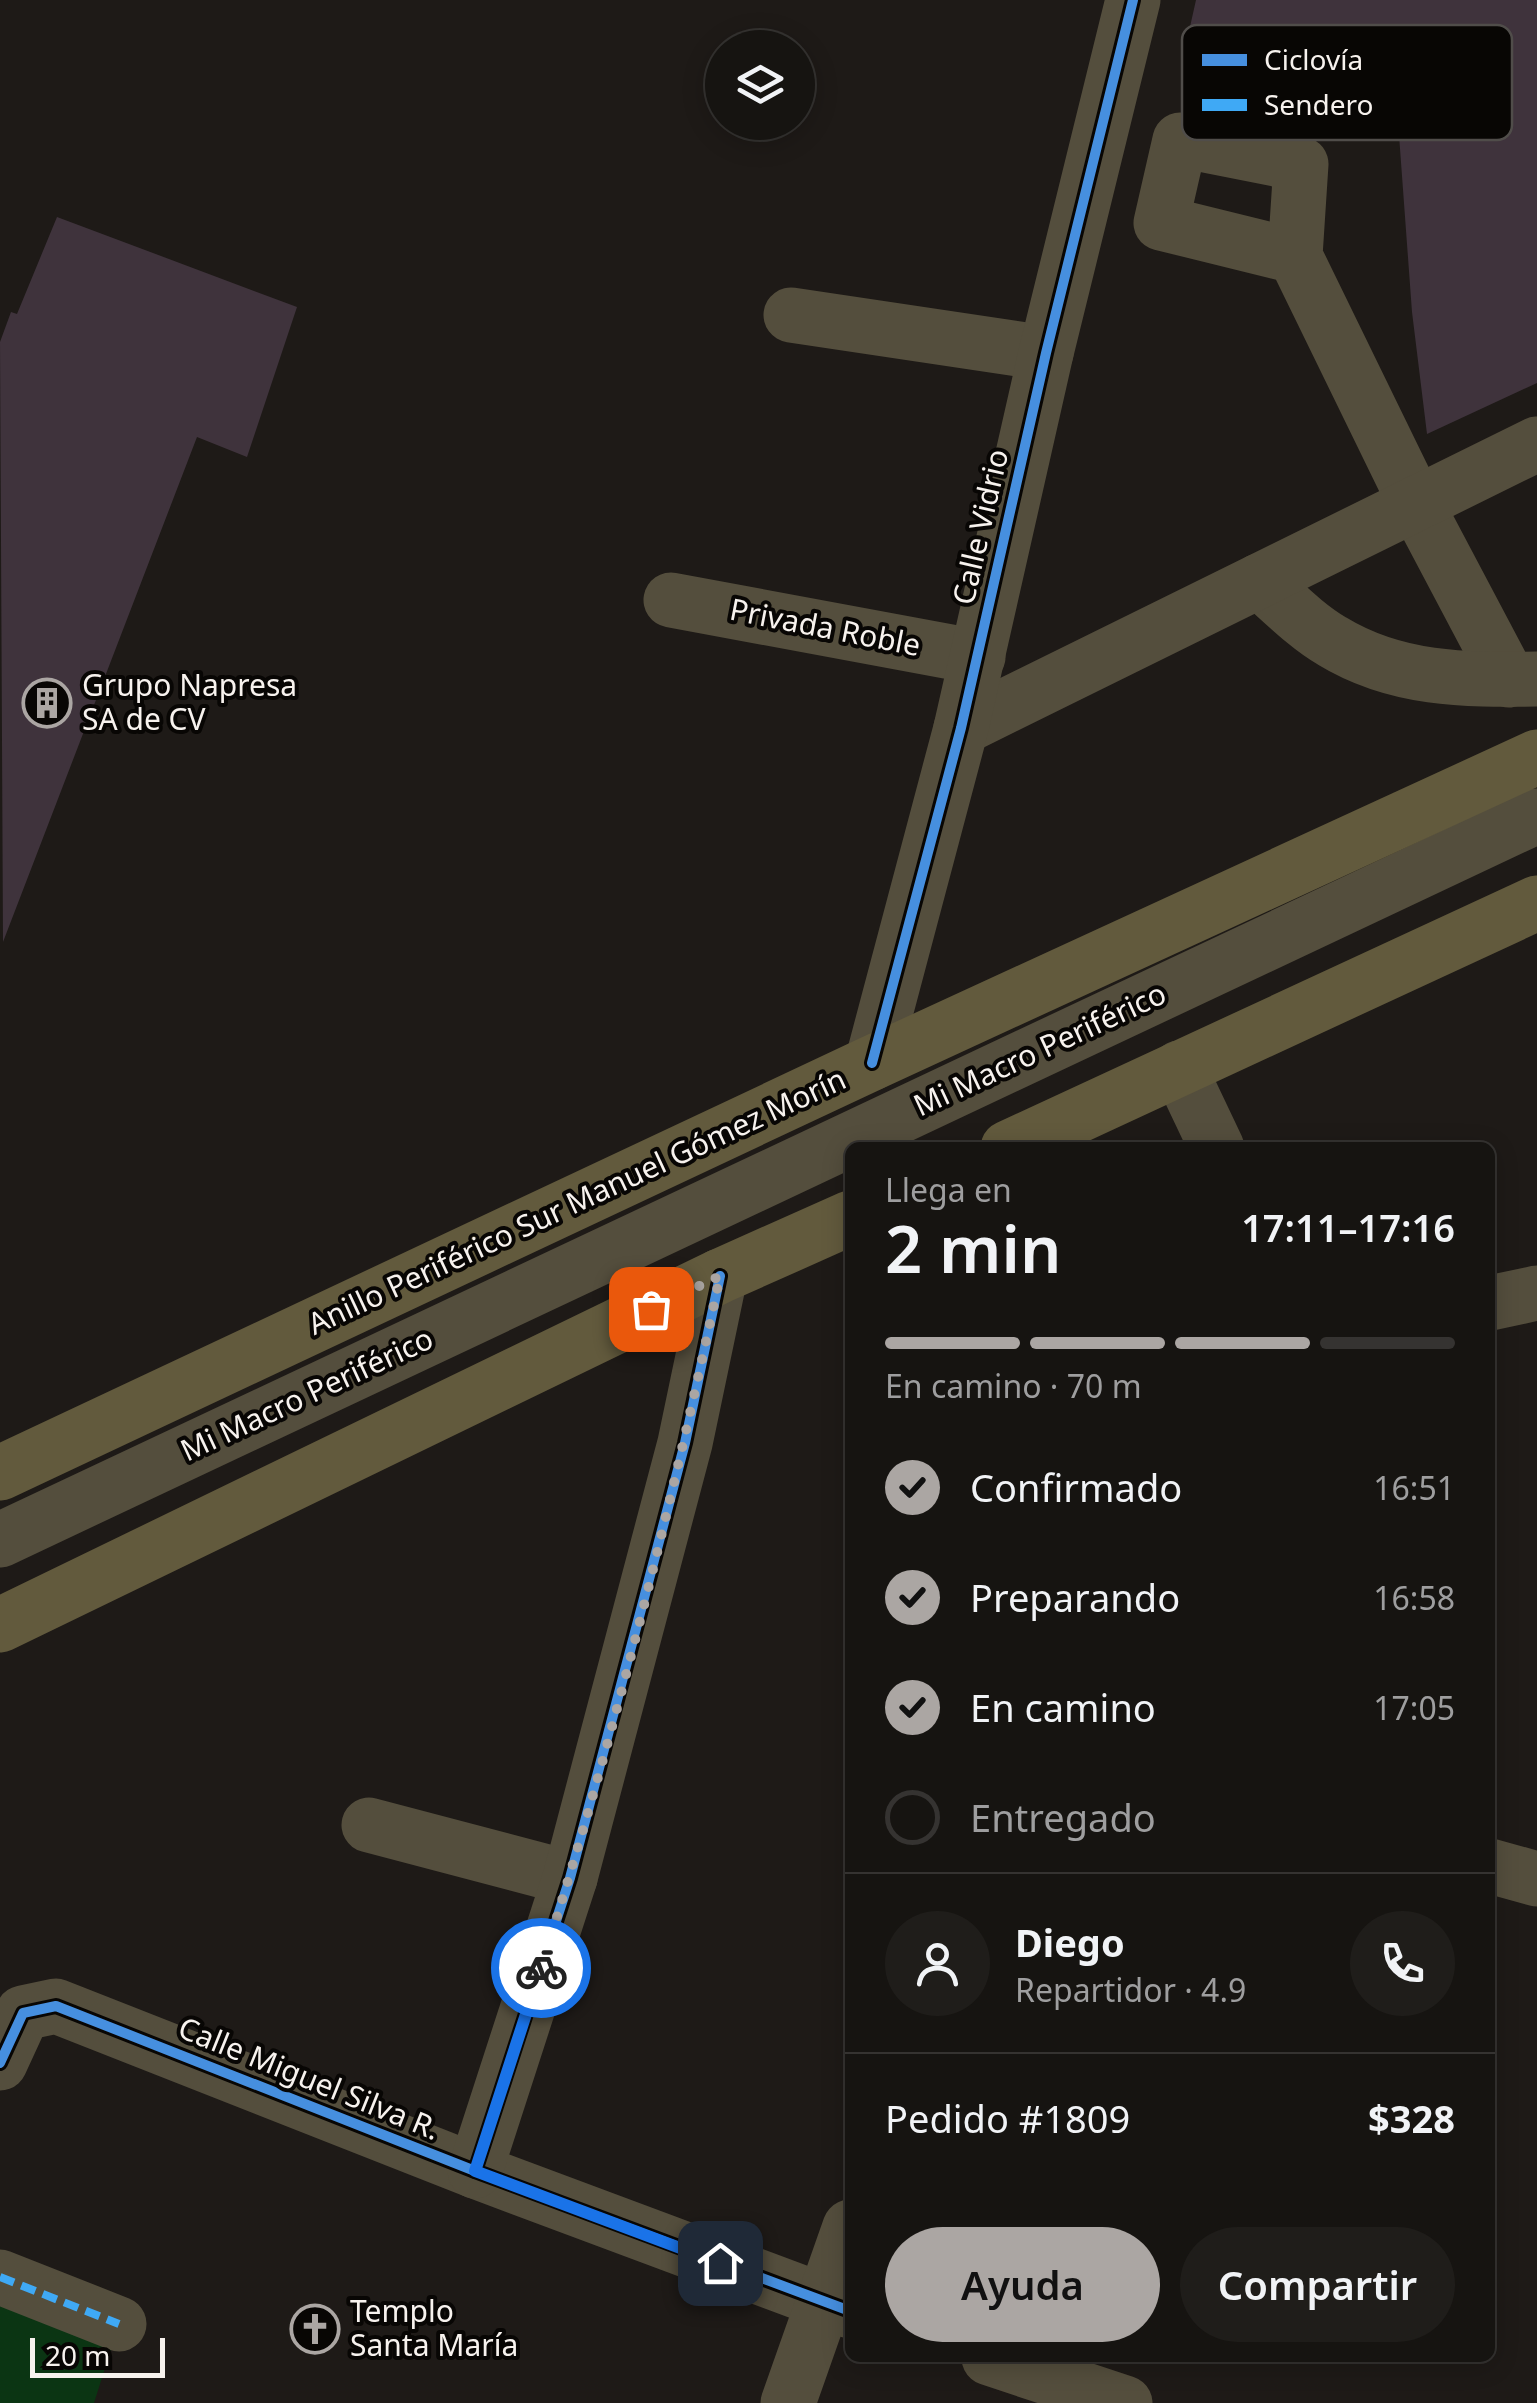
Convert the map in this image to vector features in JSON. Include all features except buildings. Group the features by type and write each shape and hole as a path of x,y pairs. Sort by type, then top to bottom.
{"highway":[{"name":"Anillo Periférico Sur Manuel Gómez Morín","path":"0,1473 1537,757"},
{"path":"1021,1142 1537,903"},
{"path":"0,1626 720,1276 845,1220"}],"street":[{"name":"Calle Vidrio","path":"872,1064 962,728 1046,353 1133,0"},
{"path":"1295,256 1416,504 1523,679"},
{"path":"791,315 1046,353"},
{"path":"962,728 1537,444"},
{"path":"1259,582 1328,639 1375,664 1439,678 1523,679"},
{"name":"Privada Roble","path":"672,600 978,656"},
{"name":"Mi Macro Periférico","path":"0,1540 1537,816"},
{"name":"Mi Macro Periférico","path":"903,1142 1537,838"},
{"path":"1178,1068 1215,1142"},
{"name":"Mi Macro Periférico","path":"0,1574 845,1169"},
{"path":"475,2171 570,1878 685,1442 720,1276"},
{"path":"1495,1302 1537,1293"},
{"path":"369,1825 570,1878"},
{"path":"1495,1867 1537,1878"},
{"name":"Calle Miguel Silva R.","path":"0,2062 16,2020 30,2010 56,2006 475,2171 837,2306"},
{"path":"788,2403 837,2306 845,2257"},
{"path":"0,2277 119,2324"},
{"path":"1002,2362 1125,2403"}],"green space":[{"path":"0,2277 119,2324 94,2403 0,2403"}],"marked path":[{"path":"0,2277 119,2324"}],"cycle path":[{"path":"872,1063 961,728 1046,353 1133,0"},
{"path":"475,2171 570,1878 685,1443 720,1276"},
{"path":"0,2063 23,2013 56,2006 475,2171 845,2309"}],"way so far":[{"path":"541,1968 570,1878 685,1442 720,1276 651,1309"}],"place":[{"name":"Grupo Napresa SA de CV","path":"47,703"},
{"name":"Templo Santa María","path":"315,2329"}],"route":[{"path":"541,1968 475,2171 720,2263"}]}
